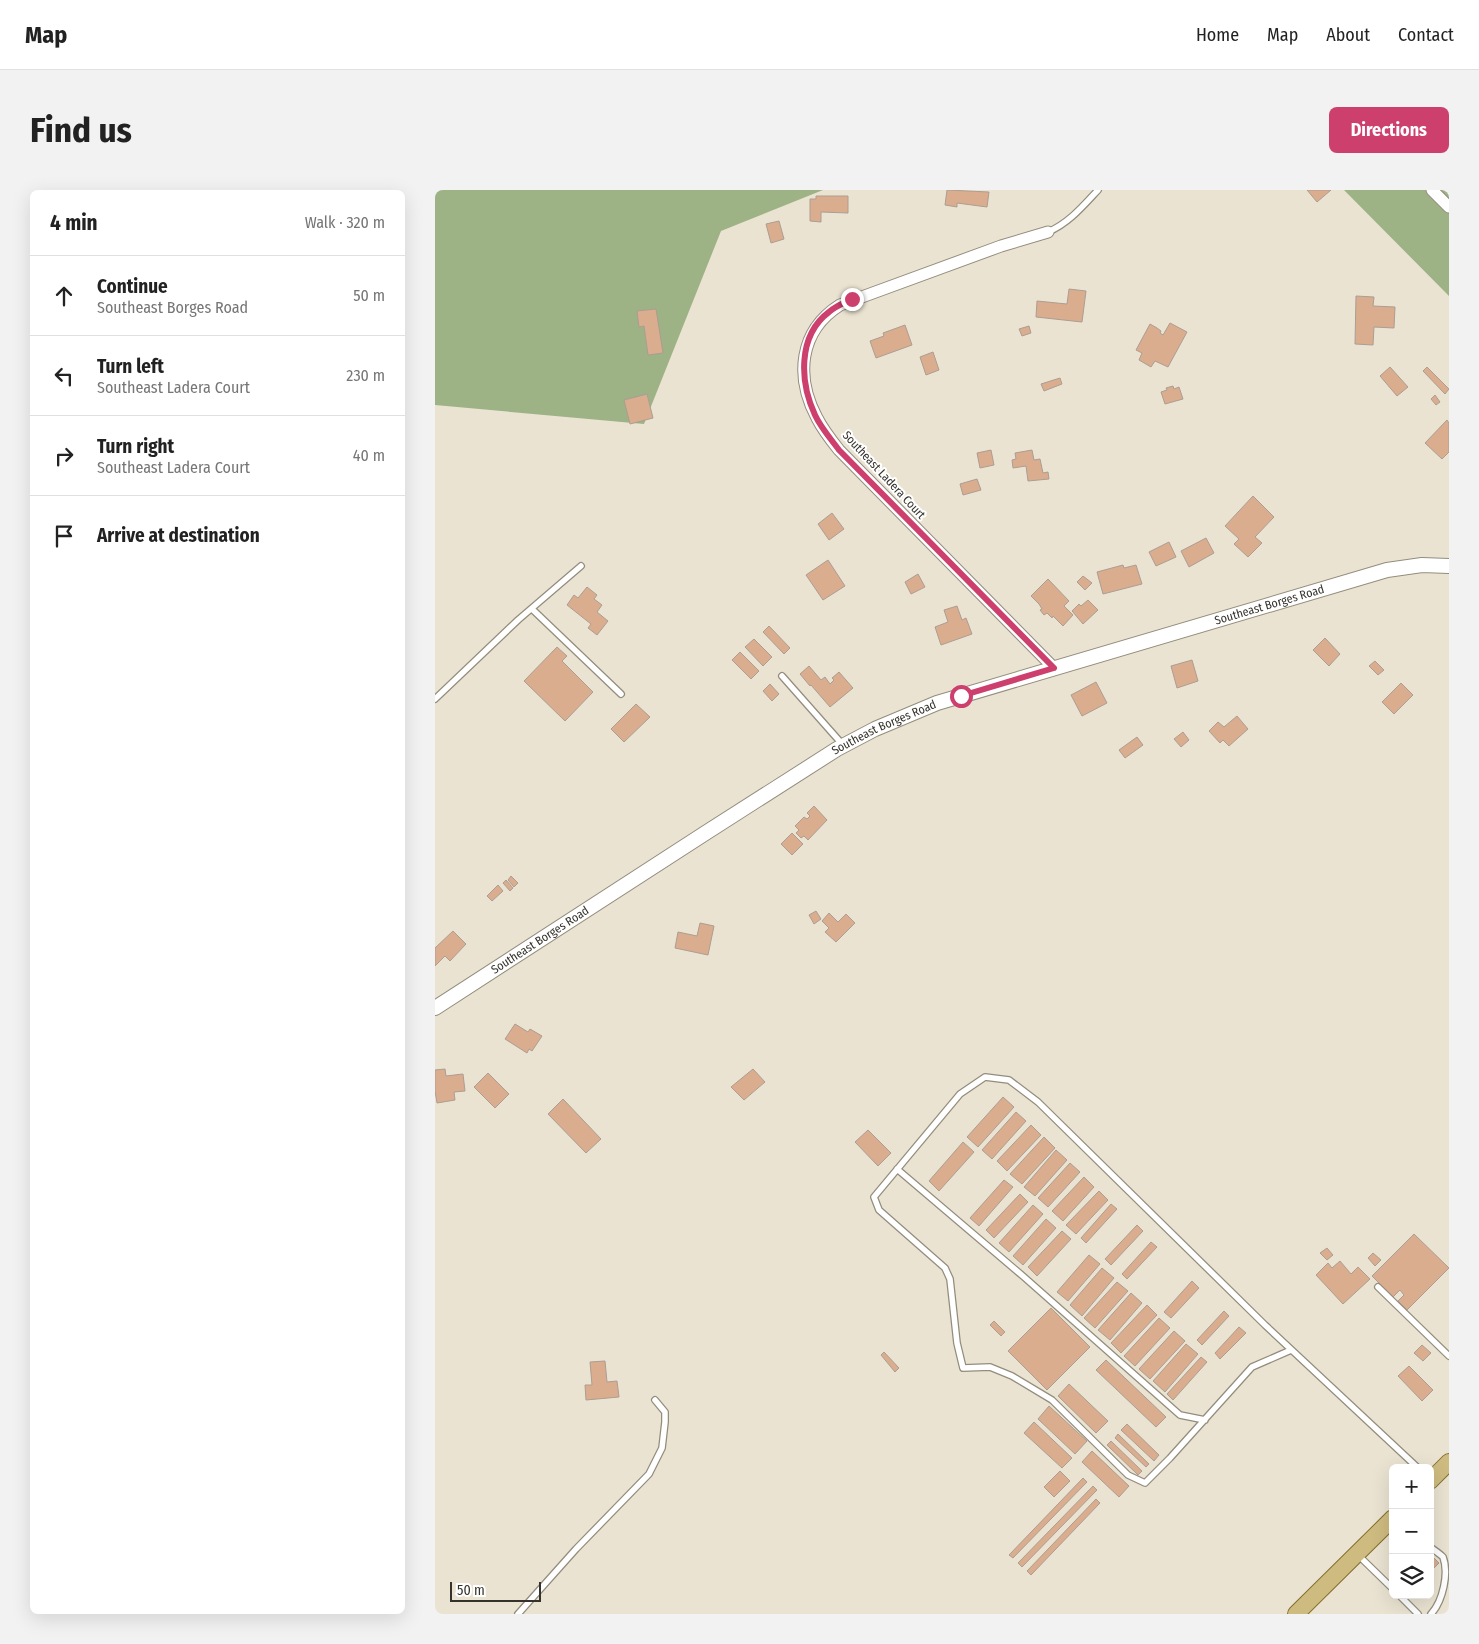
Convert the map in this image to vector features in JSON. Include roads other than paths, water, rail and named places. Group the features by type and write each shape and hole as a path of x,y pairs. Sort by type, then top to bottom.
{"main road":[{"path":"1434,1477 1449,1462"},
{"path":"1296,1614 1389,1523"}],"street":[{"path":"1432,190 1449,207"},
{"name":"Southeast Ladera Court","path":"1048,232 1001,246 840,305 818,323 810,336 806,349 804,374 807,396 815,416 839,450 1054,668"},
{"name":"Southeast Borges Road","path":"435,1008 707,832 844,746 893,720 937,703 1387,570 1422,565 1449,566"}],"lane":[{"path":"1048,232 1078,212 1098,190"},
{"path":"435,699 581,566"},
{"path":"532,609 621,694"},
{"path":"782,676 844,746"},
{"path":"1291,1350 1252,1367 1145,1483 1129,1475 1052,1400 1012,1376 991,1367 963,1368 957,1343 950,1279 945,1268 879,1210 874,1197 960,1094 985,1078 1009,1080 1038,1102 1291,1350 1414,1464"},
{"path":"897,1169 1024,1277 1180,1415 1205,1420"},
{"path":"1378,1287 1449,1356"},
{"path":"518,1614 576,1549 649,1474 662,1448 665,1422 665,1412 655,1400"},
{"path":"1431,1614 1438,1607 1447,1587 1449,1570 1444,1558 1434,1550"},
{"path":"1357,1554 1389,1585"},
{"path":"1403,1599 1418,1614"}]}
